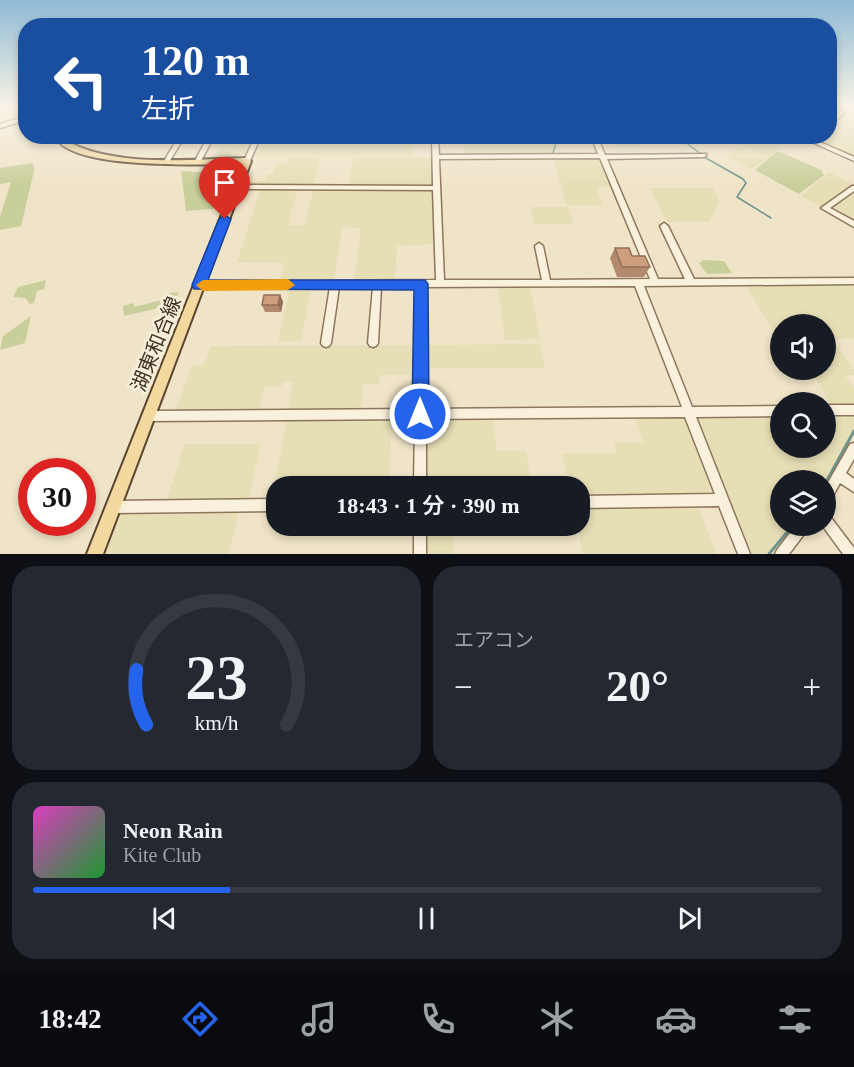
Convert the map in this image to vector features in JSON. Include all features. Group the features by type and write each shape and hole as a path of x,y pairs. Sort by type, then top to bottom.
{"main road":[{"path":"68,144 78,151 128,160 247,161"},
{"name":"湖東和合線","path":"95,554 247,161"}],"street":[{"path":"167,161 177,144"},
{"path":"198,161 207,144"},
{"path":"247,161 254,144"},
{"path":"435,144 440,284"},
{"path":"597,144 655,282"},
{"path":"820,144 854,159"},
{"path":"436,157 705,155"},
{"path":"237,187 437,188"},
{"path":"854,188 825,208 854,224"},
{"path":"664,226 691,282"},
{"path":"539,246 547,283"},
{"path":"199,285 854,281"},
{"path":"638,282 744,554"},
{"path":"373,343 377,284"},
{"path":"420,476 421,284"},
{"path":"326,343 335,285"},
{"path":"836,410 854,410"},
{"path":"148,416 770,411"},
{"path":"836,481 854,448"},
{"path":"840,475 854,486"},
{"path":"590,502 723,500"},
{"path":"114,507 266,505"},
{"path":"836,534 851,554"},
{"path":"420,536 420,554"},
{"path":"781,554 795,536"}],"shaded area":[{"path":"837,133 854,133 854,158 825,144 837,144"},
{"path":"208,144 250,144 245,155 238,158 215,158 220,147 207,147"},
{"path":"262,144 413,144 412,157 433,157 434,186 349,187 353,157 320,157 313,187 243,186 245,181 264,181 267,174 273,174 277,163 287,163 288,157 256,157"},
{"path":"464,144 555,144 551,155 465,156"},
{"path":"614,144 643,144 646,147 616,147"},
{"path":"771,144 780,148 766,159 741,146"},
{"path":"740,147 765,160 752,169 726,157"},
{"path":"553,158 601,158 613,187 596,187 603,205 567,205"},
{"path":"829,172 854,185 822,207 801,196"},
{"path":"650,188 713,188 719,201 709,222 667,222"},
{"path":"260,189 297,191 288,225 305,225 313,190 432,190 435,244 397,246 395,279 355,279 361,228 342,227 334,279 280,280 284,263 237,262"},
{"path":"854,191 854,222 829,208"},
{"path":"531,207 568,207 573,224 535,224"},
{"path":"852,284 854,287 854,339 836,339 836,314 770,314 770,326 746,285"},
{"path":"530,286 540,339 505,340 498,287"},
{"path":"290,288 311,288 301,341 278,341"},
{"path":"540,344 545,368 424,368 424,345"},
{"path":"836,344 854,370 854,375 845,375 854,389 854,407 836,407 836,392 824,392 817,380 836,380"},
{"path":"417,345 417,375 380,375 379,384 363,384 361,410 288,410 293,382 283,382 281,387 264,387 258,411 175,411 192,366 204,365 211,346"},
{"path":"854,413 854,429 832,470 770,470 770,536 782,536 767,554 749,554 694,417 696,415 770,414 770,458 836,458 836,414"},
{"path":"635,416 684,416 687,418 717,493 715,496 590,498 590,476 567,476 562,454 617,453 614,442 643,442"},
{"path":"493,417 497,451 526,451 530,476 425,476 425,420 427,418"},
{"path":"392,418 389,476 276,476 287,419"},
{"path":"185,444 261,444 248,501 166,502"},
{"path":"698,505 716,554 583,554 579,536 590,536 590,506"},
{"path":"239,509 229,554 102,554 121,511"},
{"path":"425,536 453,536 454,554 426,554"}],"green space":[{"path":"776,152 821,170 824,175 799,194 755,170"},
{"path":"33,163 35,167 21,226 0,230 0,217 11,182 0,184 0,168"},
{"path":"181,171 217,173 222,176 213,209 186,211"},
{"path":"704,260 724,261 732,273 707,274 699,263"},
{"path":"46,280 44,289 37,291 34,303 30,304 25,298 13,297 18,287"},
{"path":"179,292 173,305 124,316 123,306 134,303 134,307 169,298 169,293"},
{"path":"31,316 25,343 0,350 3,336"}],"building":[{"path":"615,248 629,248 632,256 645,256 650,267 622,267"},
{"path":"264,295 280,295 278,305 262,305"}],"waterway":[{"path":"552,155 556,144"},
{"path":"688,144 701,154"},
{"path":"704,157 743,179 746,183 737,197 771,218"},
{"path":"833,470 854,431"},
{"path":"769,554 784,536"}],"slow traffic":[{"path":"203,285 288,285"}],"route":[{"path":"225,219 199,285 421,284 420,414"}]}
